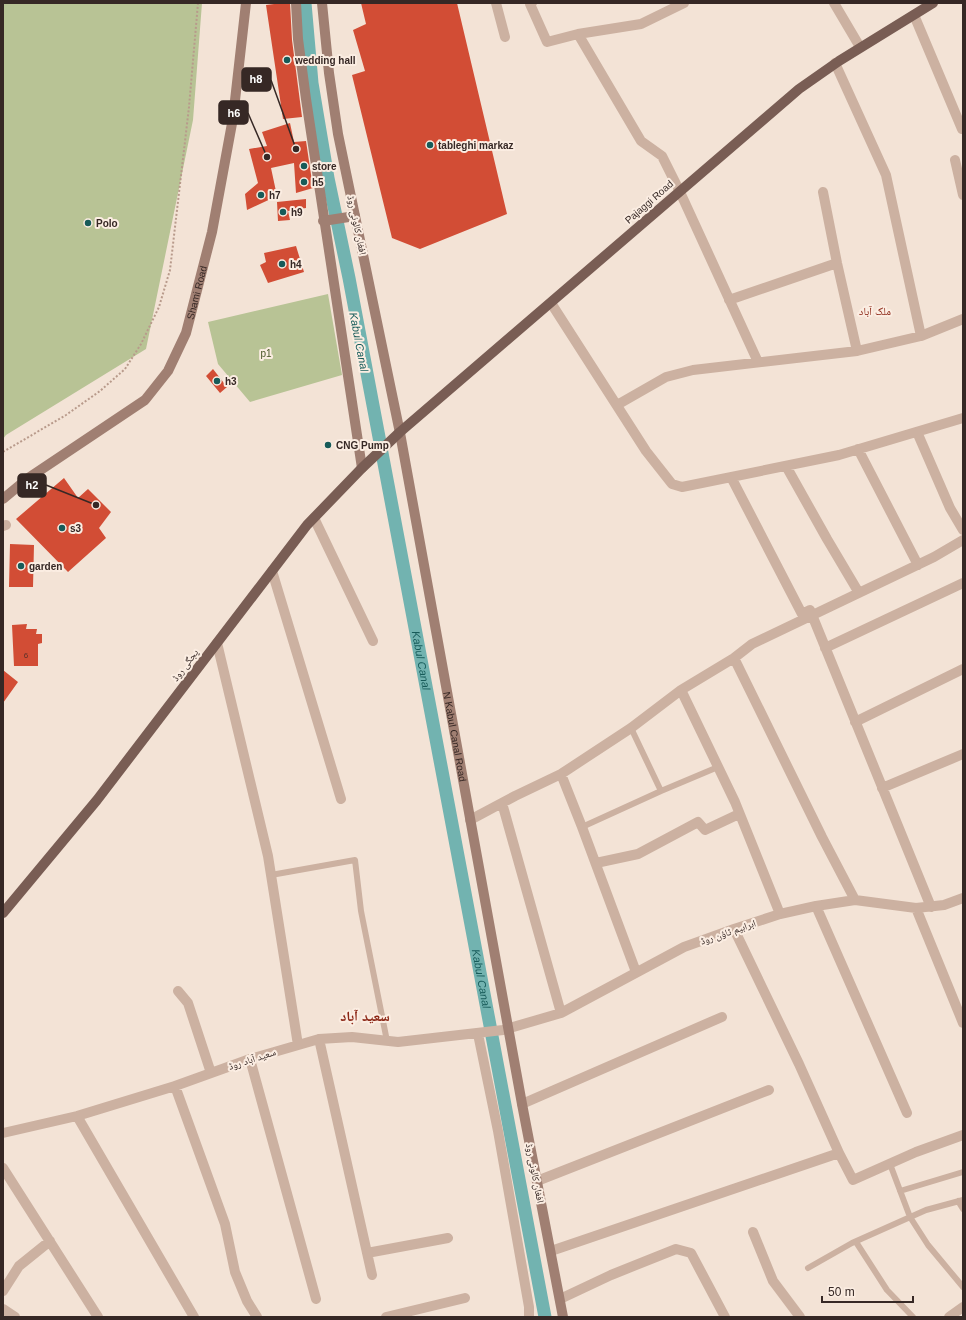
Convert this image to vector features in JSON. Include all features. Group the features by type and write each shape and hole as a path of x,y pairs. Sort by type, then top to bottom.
{"main road":[{"name":"Shami Road","path":"3,499 27,479 145,400 168,371 186,333 212,232 233,118 246,3"},
{"path":"296,3 302,69 328,220 362,468"},
{"name":"افغان کالونی روڈ","path":"322,3 329,73 352,217 399,437"},
{"name":"Pajaggi Road","path":"399,437 551,303 799,89 835,64 933,3"},
{"path":"328,220 352,217"},
{"name":"پجگی روڈ","path":"3,913 97,800 314,518 362,468 399,437"},
{"name":"N Kabul Canal Road","path":"399,437 470,820 506,1030"},
{"name":"افغان کالونی روڈ","path":"506,1030 522,1104 563,1317"}],"street":[{"path":"496,3 505,37"},
{"path":"532,3 530,4 547,42 578,34 641,24 684,3"},
{"path":"834,3 860,48"},
{"path":"914,15 962,129"},
{"path":"578,34 641,141 662,156 758,362"},
{"path":"835,64 886,175 922,336"},
{"path":"955,160 963,195"},
{"path":"823,192 857,351"},
{"path":"729,300 837,263"},
{"path":"551,303 646,451 672,484 682,487 839,455 962,420"},
{"path":"617,405 666,377 693,370 857,351 922,336 963,319"},
{"path":"917,432 950,508 963,530"},
{"path":"858,449 918,565"},
{"path":"786,466 859,592"},
{"path":"731,477 802,614 810,610 931,907"},
{"path":"314,518 373,641"},
{"path":"470,820 561,774 631,728 680,690 734,658 752,644 918,565 963,540"},
{"path":"272,571 341,799"},
{"path":"825,648 963,583"},
{"path":"217,643 268,856 298,1045"},
{"path":"734,658 822,837 855,900"},
{"path":"855,722 963,669"},
{"path":"680,690 718,767 739,814 780,914"},
{"path":"882,788 963,754"},
{"path":"561,774 596,863 636,972"},
{"path":"502,803 561,1013"},
{"path":"596,863 638,854 698,822 705,830 739,814"},
{"name":"ابراہیم ٹاؤن روڈ","path":"506,1030 561,1013 684,947 780,914 816,906 855,900 916,908 931,907 963,898"},
{"path":"816,906 907,1113"},
{"path":"916,908 963,1024"},
{"path":"734,929 853,1180 916,1152 963,1135"},
{"path":"178,991 188,1003 211,1073"},
{"path":"522,1104 722,1017"},
{"name":"سعید آباد روڈ","path":"3,1133 77,1116 175,1086 250,1059 319,1039 352,1037 398,1042 506,1030"},
{"path":"478,1034 530,1307 529,1317"},
{"path":"319,1039 372,1275"},
{"path":"250,1059 316,1299"},
{"path":"175,1086 225,1224 234,1272 247,1301 257,1317"},
{"path":"537,1181 769,1090"},
{"path":"77,1116 194,1317"},
{"path":"551,1251 839,1153"},
{"path":"3,1168 98,1317"},
{"path":"753,1232 773,1281 798,1316"},
{"path":"367,1253 448,1238"},
{"path":"3,1291 19,1266 50,1241"},
{"path":"560,1299 611,1275 676,1249 691,1253 725,1317"},
{"path":"386,1317 465,1298"},
{"path":"949,1317 963,1308"},
{"path":"3,1309 15,1317"}],"lane":[{"path":"631,728 661,791"},
{"path":"582,827 718,767"},
{"path":"271,875 355,860 361,911 387,1041"},
{"path":"890,1164 910,1217 928,1245 963,1287"},
{"path":"900,1191 963,1172"},
{"path":"808,1268 856,1242 926,1210 961,1200 963,1209"},
{"path":"856,1242 887,1290 913,1317"}],"path":[{"path":"3,452 66,415 100,391 125,369 141,344 159,307 170,270 190,107 198,3"}],"green space":[{"name":"Polo","path":"3,3 202,3 193,120 146,349 6,435 3,439"},
{"name":"p1","path":"328,294 342,375 250,402 218,364 208,322"}],"building":[{"name":"wedding hall","path":"290,3 292,40 302,117 283,119 266,5"},
{"name":"tableghi markaz","path":"361,3 457,3 507,214 420,249 392,238 352,75 365,71 353,30 366,24"},
{"path":"290,123 294,142 306,141 313,188 296,193 294,163 271,168 277,196 247,210 245,194 258,183 249,149 267,146 262,132"},
{"path":"306,199 306,208 288,211 290,220 278,221 277,202"},
{"name":"h4","path":"296,246 304,272 268,283 260,265 266,262 264,253"},
{"name":"h3","path":"213,369 227,387 220,393 206,376"},
{"name":"s3","path":"64,478 78,498 88,489 111,512 99,528 106,538 68,572 16,519"},
{"name":"garden","path":"10,544 34,545 33,587 9,587"},
{"path":"27,624 26,629 37,629 36,634 42,634 42,643 38,644 38,666 14,666 12,625"},
{"path":"3,670 18,682 3,703"}],"waterway":[{"name":"Kabul Canal","path":"305,3 312,83 328,178 349,278 545,1317"}],"place":[{"name":"wedding hall","path":"287,60"},
{"name":"tableghi markaz","path":"430,145"},
{"name":"h8","path":"296,149"},
{"name":"h6","path":"267,157"},
{"name":"store","path":"304,166"},
{"name":"h5","path":"304,182"},
{"name":"h7","path":"261,195"},
{"name":"h9","path":"283,212"},
{"name":"Polo","path":"88,223"},
{"name":"h4","path":"282,264"},
{"name":"h3","path":"217,381"},
{"name":"CNG Pump","path":"328,445"},
{"name":"h2","path":"96,505"},
{"name":"s3","path":"62,528"},
{"name":"garden","path":"21,566"}],"district":[{"name":"ملک آباد","path":"875,311"},
{"name":"سعید آباد","path":"365,1016"}]}
